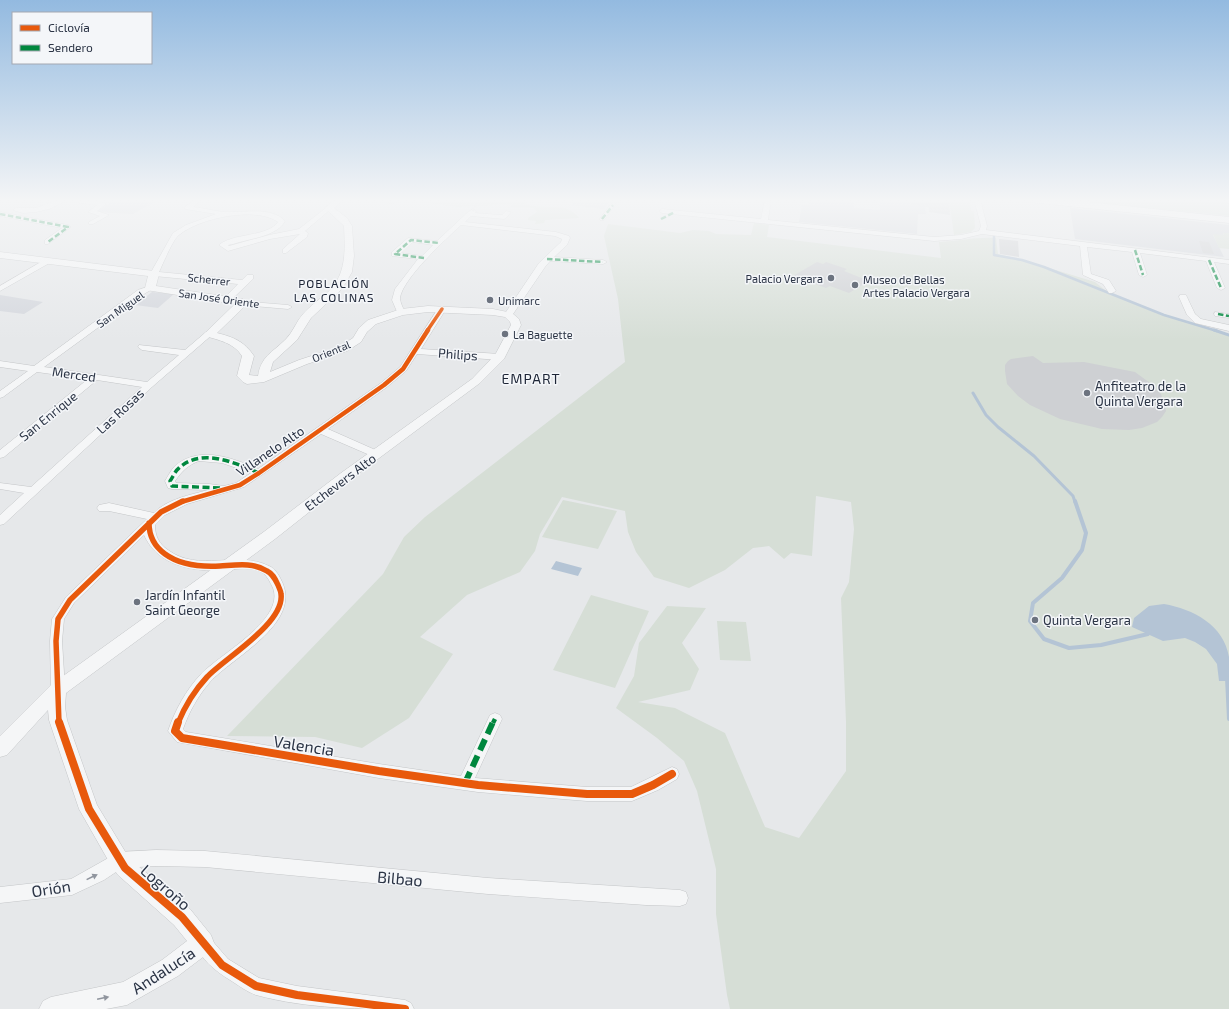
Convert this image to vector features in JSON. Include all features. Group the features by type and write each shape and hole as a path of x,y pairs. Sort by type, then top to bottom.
{"street":[{"name":"San Miguel","path":"0,396 141,292 150,288 154,274 169,246"},
{"path":"224,246 230,248 237,246"},
{"path":"286,250 291,246"},
{"path":"209,334 234,341 245,351 248,356 243,372 244,378 252,381 265,378 263,372 266,364 292,339 301,322 328,298 343,280 347,271 348,246"},
{"path":"404,246 395,254 424,258"},
{"path":"401,312 396,298 398,290 404,281 436,246"},
{"path":"508,315 547,259 561,246"},
{"path":"1083,246 1087,274 1106,282 1112,291"},
{"path":"1101,246 1229,262"},
{"path":"1135,250 1143,275"},
{"path":"0,255 154,274"},
{"path":"547,259 603,262"},
{"path":"1209,260 1221,288"},
{"path":"0,289 50,261"},
{"name":"Scherrer","path":"154,274 240,282"},
{"path":"227,299 250,277"},
{"name":"San José Oriente","path":"150,288 227,299 242,303 288,307"},
{"path":"1183,297 1191,315 1198,321 1229,328"},
{"name":"Las Rosas","path":"0,520 242,303"},
{"name":"Oriental","path":"265,378 303,362 343,349 357,340 362,330 372,322 401,312 442,309 493,312 508,315"},
{"name":"Villanelo Alto","path":"58,689 56,641 58,619 70,600 161,512 183,501 240,485 321,430 403,369 442,309"},
{"path":"1218,314 1229,316"},
{"name":"Etchevers Alto","path":"0,749 58,689 282,527 328,489 476,381 500,357 516,324 515,321 508,315"},
{"path":"142,347 186,353"},
{"name":"Philips","path":"416,350 500,357"},
{"name":"Merced","path":"0,364 149,385"},
{"name":"San Enrique","path":"0,455 96,378"},
{"path":"321,430 376,454"},
{"path":"223,489 201,486 172,486 170,481 178,468 185,462 196,458 231,462 259,473"},
{"path":"0,486 33,491"},
{"path":"103,508 109,507 153,520 150,535 156,546 165,554 180,562 212,566 229,565"},
{"name":"Valencia","path":"229,565 253,565 271,573 279,585 282,598 276,613 265,628 211,672 193,694 180,716 175,731 182,738 379,771 465,783 587,794 632,794 653,785 672,774"},
{"name":"Logroño","path":"58,689 56,707 58,720 65,743 89,809 119,860 125,868 182,917 222,965 256,986 297,995 405,1009"},
{"path":"465,783 494,719"},
{"name":"Bilbao","path":"119,860 204,859 488,886 680,898"},
{"name":"Orión","path":"0,895 72,887 98,874 119,860"},
{"name":"Andalucía","path":"51,1009 127,993 170,968 203,943"}],"shaded area":[{"name":"Quinta Vergara","path":"606,246 842,246 941,258 940,246 997,246 998,254 1095,282 1105,290 1115,295 1168,316 1229,335 1229,1009 730,1009 716,914 716,869 697,791 684,761 657,738 616,708 634,676 639,643 667,606 706,608 682,643 699,669 690,690 638,702 675,708 725,733 765,827 799,838 846,771 846,722 841,598 849,582 854,529 851,502 816,496 812,556 791,553 784,559 769,546 753,548 725,570 689,588 654,577 636,552 628,532 625,511 562,497 540,534 535,551 520,572 467,595 420,637 453,654 409,718 362,748 315,737 227,736 383,574 404,537 425,517 625,362 618,299"},
{"path":"1134,246 1219,246 1224,257"},
{"path":"1218,246 1229,246 1229,249 1219,248"},
{"path":"152,292 174,294 158,308 135,305"},
{"path":"0,295 43,302 24,314 0,311"},
{"path":"563,500 617,511 598,549 542,537"},
{"path":"591,595 649,611 615,688 553,670"},
{"path":"717,621 746,622 751,661 720,660"}],"water":[{"path":"556,561 582,568 578,576 551,569"},
{"path":"1164,604 1186,610 1206,620 1214,627 1226,646 1229,657 1229,681 1219,681 1217,664 1206,649 1195,642 1185,638 1163,641 1132,627 1134,618 1149,606"}],"building":[{"path":"999,246 1018,246 1019,257 1000,254"},
{"path":"1201,246 1211,246 1214,254 1203,253"},
{"name":"Palacio Vergara","path":"817,262 823,264 826,262 847,269 844,271 869,281 849,293 830,286 826,288 793,276"},
{"name":"Anfiteatro de la Quinta Vergara","path":"1033,356 1043,363 1084,362 1135,372 1150,383 1161,394 1166,411 1157,422 1142,428 1129,430 1102,429 1060,419 1030,405 1018,396 1007,384 1005,365 1008,361 1011,359"}],"waterway":[{"path":"994,246 994,255 1022,260 1044,267 1164,315 1217,331"},
{"path":"1217,331 1229,335"},
{"path":"973,393 986,415 998,427 1034,456 1073,496 1075,502"},
{"path":"1075,501 1086,533 1082,550 1062,578 1033,603 1030,621 1044,639 1069,648 1101,645 1148,634 1150,631"},
{"path":"1227,678 1229,719"}],"marked path":[{"path":"404,246 395,254 424,258"},
{"path":"1135,250 1143,275"},
{"path":"547,259 603,262"},
{"path":"1209,260 1221,288"},
{"path":"1218,314 1229,316"},
{"path":"220,488 172,486 170,481 178,469 187,462 198,458 223,460 259,473"},
{"path":"465,783 495,719"}],"cycle path":[{"path":"405,1009 297,995 256,986 222,965 182,917 125,868 89,809 58,720 56,641 58,619 70,600 161,512 183,501 240,485 384,385 403,369 442,309"},
{"path":"149,523 150,534 154,543 160,550 175,560 203,566 257,566 271,573 281,594 279,607 272,619 260,632 212,672 195,692 185,707 175,731 182,738 379,771 478,785 587,794 632,794 653,785 672,774"}],"place":[{"name":"Palacio Vergara","path":"831,278"},
{"name":"Museo de Bellas Artes Palacio Vergara","path":"855,285"},
{"name":"Unimarc","path":"490,300"},
{"name":"La Baguette","path":"505,334"},
{"name":"Anfiteatro de la Quinta Vergara","path":"1087,393"},
{"name":"Jardín Infantil Saint George","path":"137,602"},
{"name":"Quinta Vergara","path":"1035,620"}],"district":[{"name":"POBLACIÓN LAS COLINAS","path":"334,290"},
{"name":"EMPART","path":"531,378"}]}
